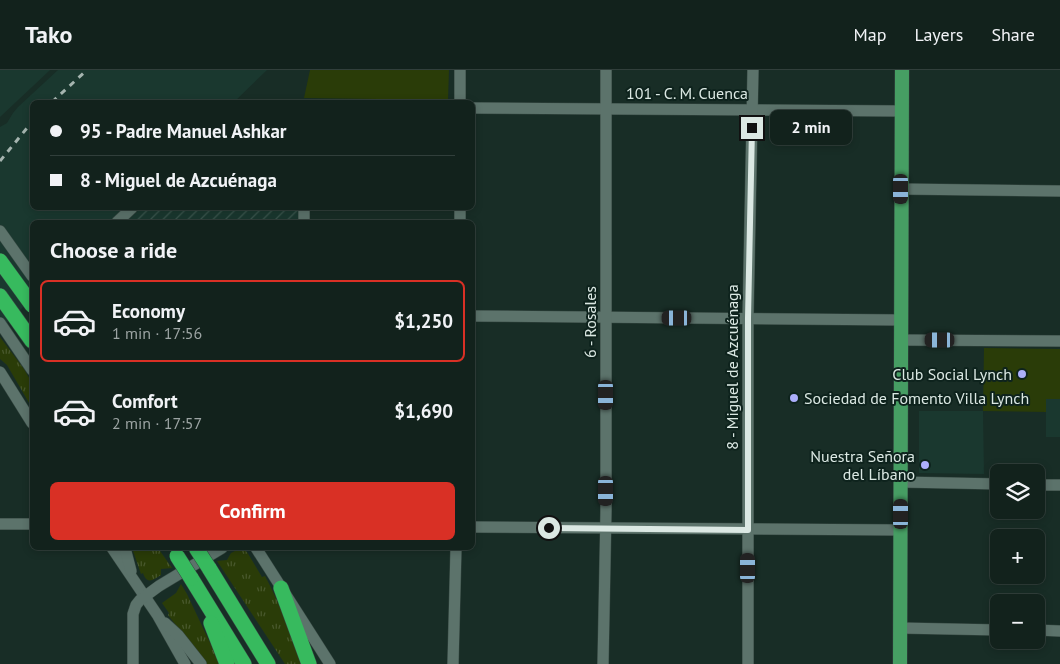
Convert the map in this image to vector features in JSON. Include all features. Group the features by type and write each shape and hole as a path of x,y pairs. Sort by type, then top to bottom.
{"highway":[{"path":"0,261 30,301"},
{"path":"0,296 30,337"},
{"path":"197,550 268,664"},
{"path":"174,552 244,664"},
{"path":"281,588 310,664"},
{"path":"202,596 227,664"}],"main road":[{"path":"900,664 902,70"}],"street":[{"path":"460,70 460,100"},
{"name":"6 - Rosales","path":"603,664 606,528 606,70"},
{"name":"8 - Miguel de Azcuénaga","path":"748,664 748,318 753,70"},
{"name":"101 - C. M. Cuenca","path":"475,108 902,111"},
{"path":"901,189 1060,190"},
{"path":"119,220 130,210"},
{"path":"0,231 30,273"},
{"path":"475,316 900,320"},
{"path":"2,326 30,367"},
{"path":"900,340 1060,341"},
{"path":"0,372 30,420"},
{"path":"901,482 990,484"},
{"path":"1045,485 1060,485"},
{"path":"0,524 30,524"},
{"path":"475,526 901,530"},
{"path":"113,550 158,616 185,664"},
{"path":"125,550 134,582"},
{"path":"133,664 134,614 136,605 144,596 219,550"},
{"path":"257,550 330,664"},
{"path":"453,664 456,550"},
{"path":"158,616 178,635 201,664"},
{"path":"900,628 990,630"},
{"path":"1045,630 1060,631"}],"shaded area":[{"path":"0,70 50,70 0,117"},
{"path":"58,70 267,70 236,100 30,100 30,210 126,210 115,220 30,220 30,300 0,330 0,127 7,123 18,107"},
{"path":"139,210 299,210 298,220 128,220"},
{"path":"1046,399 1060,399 1060,437 1046,437"},
{"path":"919,411 983,411 984,474 919,473"}],"green space":[{"path":"310,70 449,70 448,100 304,98"},
{"path":"0,337 30,380 30,405 7,365 0,359"},
{"name":"Club Social Lynch","path":"984,348 1060,349 1060,399 1046,399 1046,412 983,411"},
{"path":"133,550 159,550 172,568 161,569 161,575 153,580 146,579 143,573 141,574"},
{"path":"237,550 247,552 262,577 265,576 303,664 285,664 217,561 227,560 231,553"},
{"path":"181,584 220,664 206,664 168,615 169,613 162,603 176,593"}],"railway":[{"path":"54,100 87,70"},
{"path":"0,161 30,124"}],"place":[{"name":"Club Social Lynch","path":"1022,374"},
{"name":"Sociedad de Fomento Villa Lynch","path":"794,398"},
{"name":"Nuestra Señora del Líbano","path":"925,465"}],"route":[{"path":"549,528 748,530 748,318 752,128"}]}
